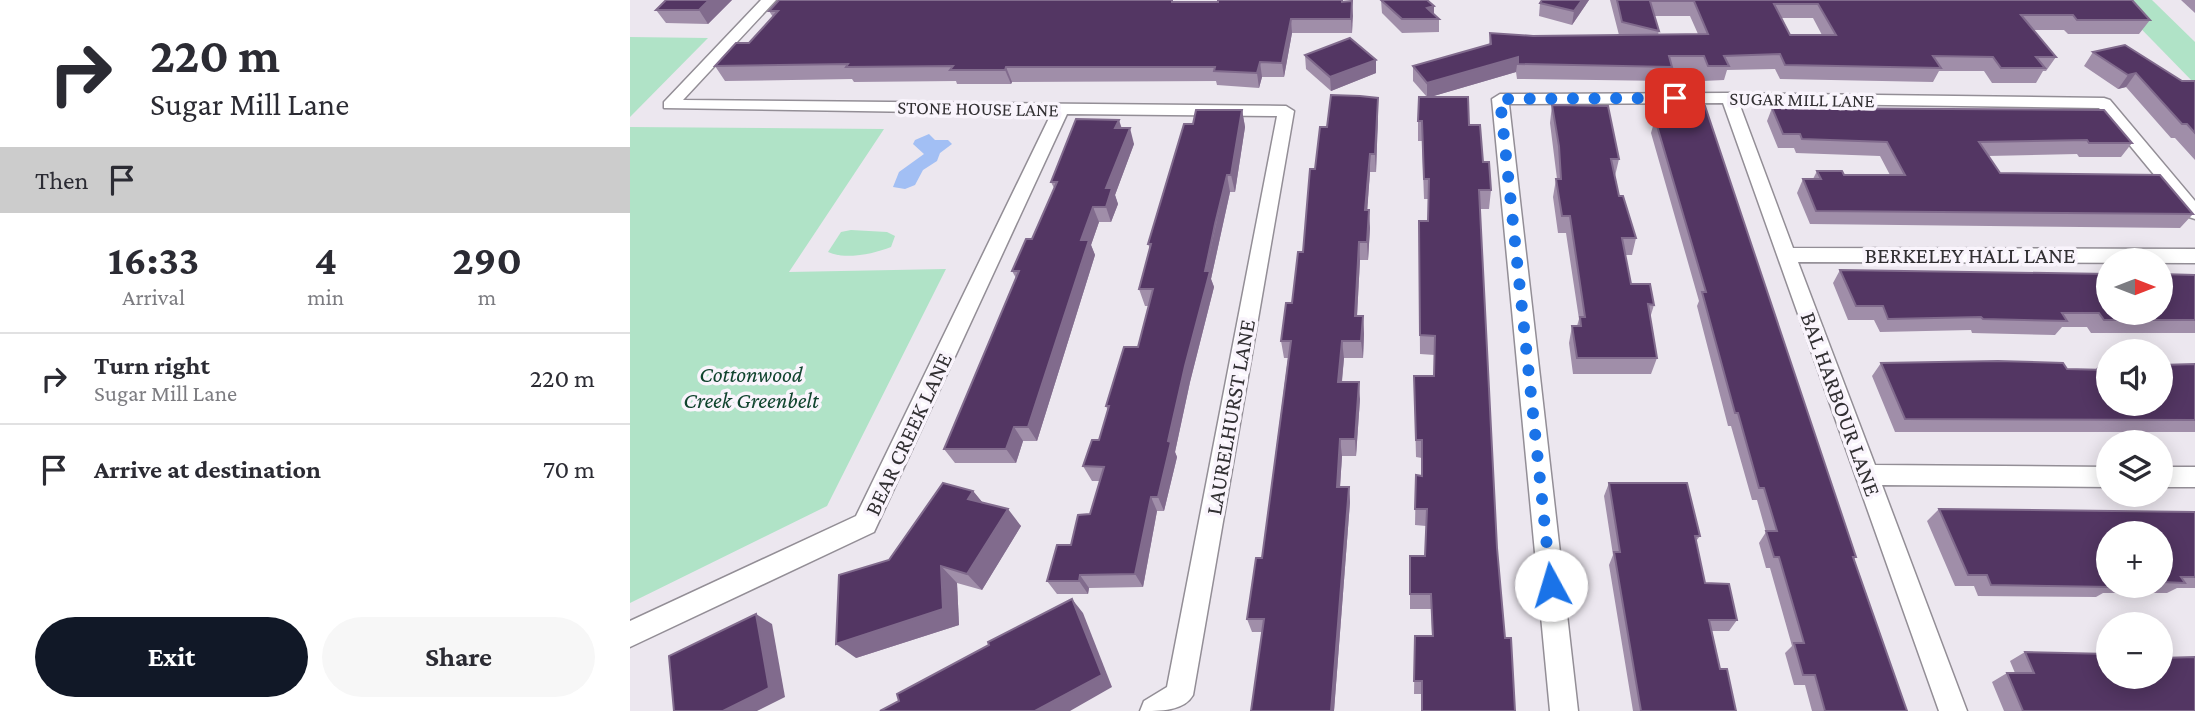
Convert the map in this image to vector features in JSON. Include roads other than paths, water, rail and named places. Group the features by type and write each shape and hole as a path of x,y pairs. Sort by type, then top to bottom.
{"street":[{"name":"STONE HOUSE LANE","path":"769,0 670,105 1286,111"},
{"name":"SUGAR MILL LANE","path":"1564,711 1500,99 1729,98 2104,103 2195,213"},
{"name":"BAL HARBOUR LANE","path":"1729,98 1953,711"},
{"name":"BEAR CREEK LANE","path":"630,634 865,524 1061,109"},
{"name":"LAURELHURST LANE","path":"1154,711 1179,695 1286,111"},
{"name":"BERKELEY HALL LANE","path":"1786,255 2195,256"},
{"path":"1867,475 2096,477"},
{"path":"2173,477 2195,477"}],"water":[{"path":"929,134 935,140 948,140 952,144 940,153 937,161 923,170 915,185 905,189 893,187 899,172 924,154 913,144 915,140"}],"park label":[{"name":"Cottonwood Creek Greenbelt","path":"751,387"}]}
